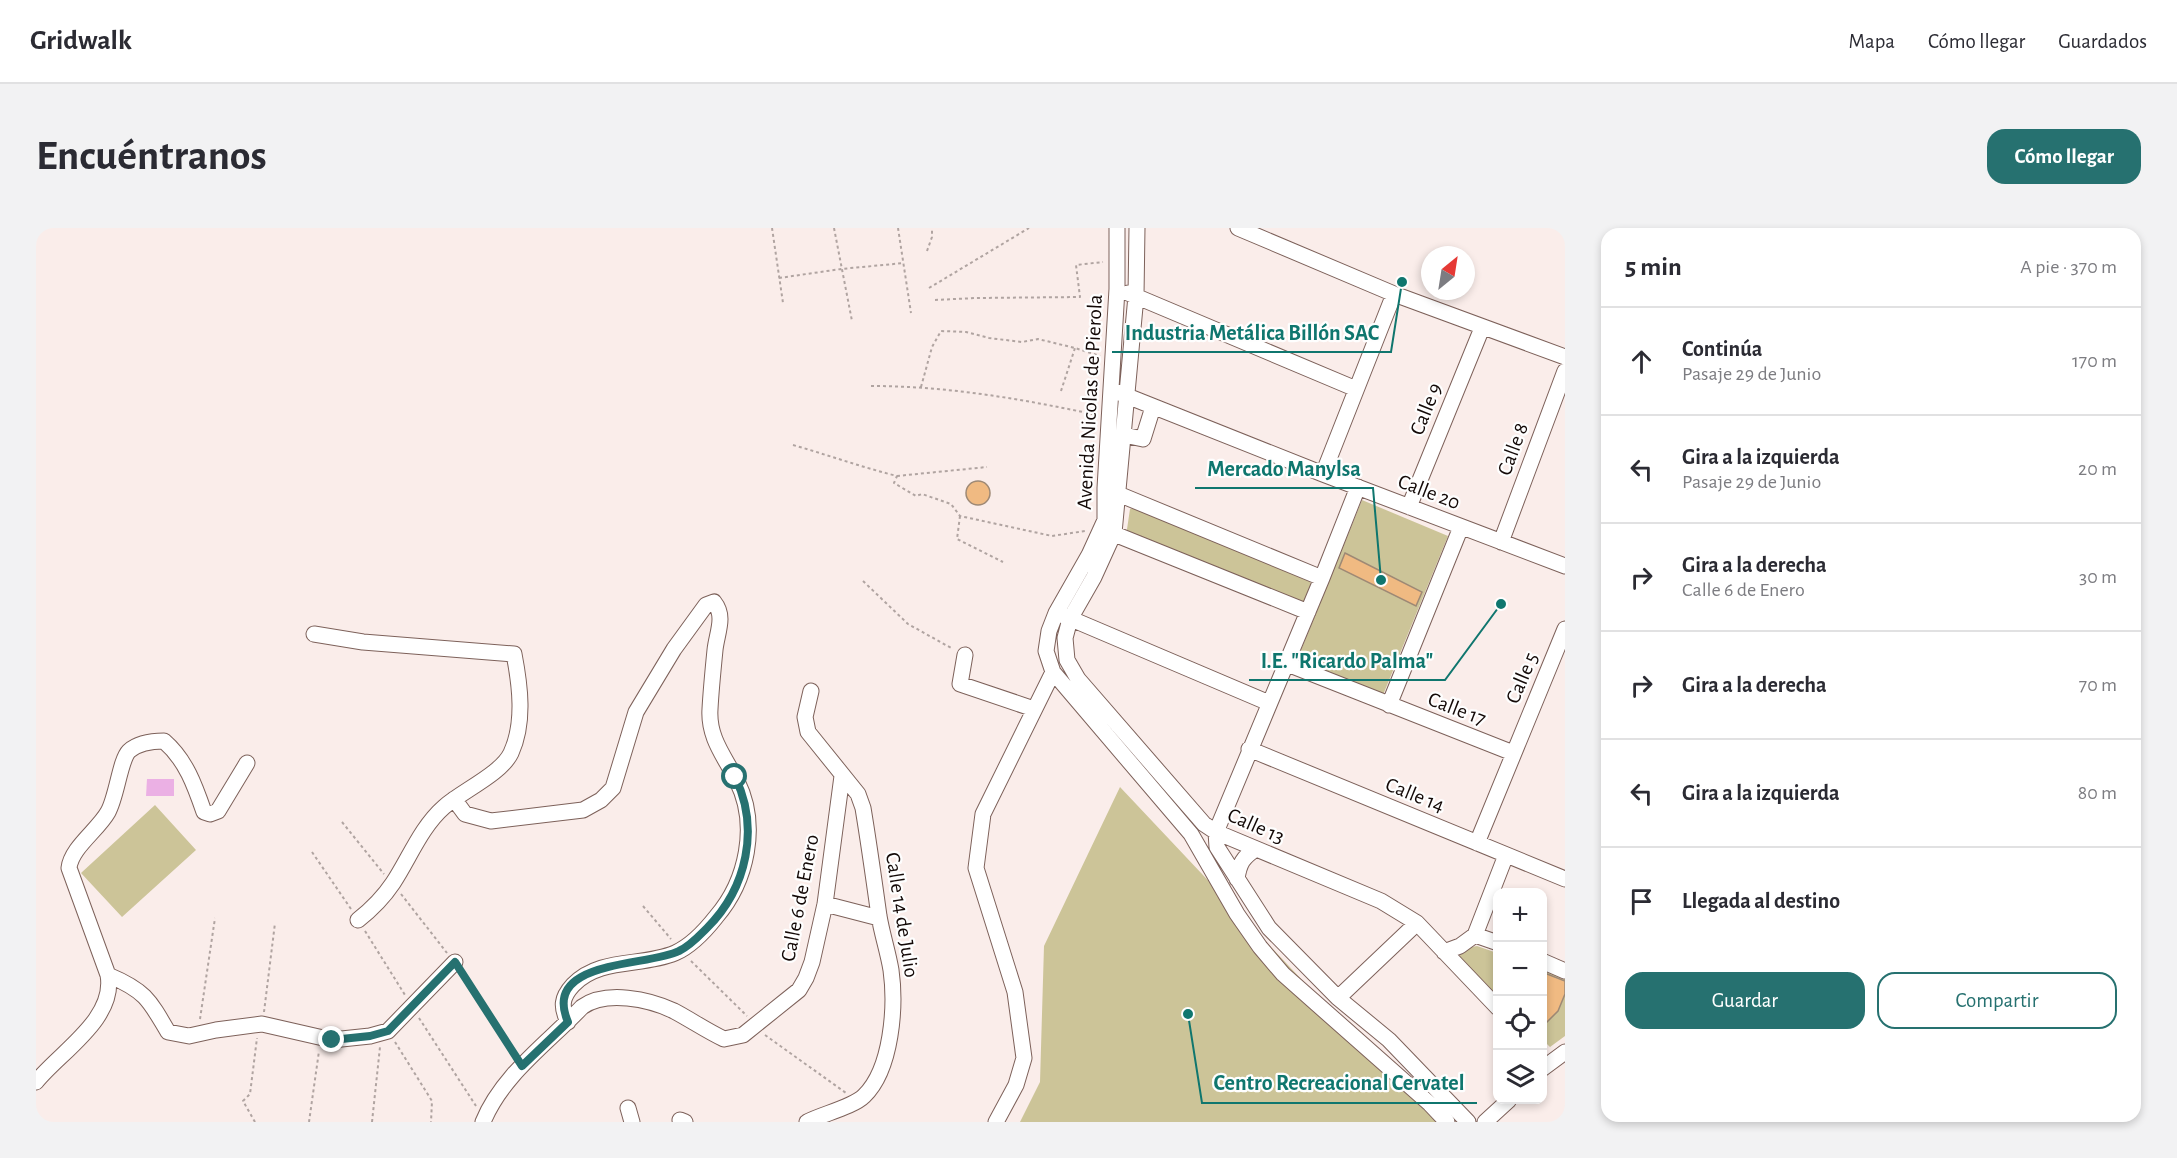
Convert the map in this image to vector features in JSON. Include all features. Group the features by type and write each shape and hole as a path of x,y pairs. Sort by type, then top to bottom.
{"street":[{"name":"Avenida Nicolas de Pierola","path":"1053,672 1046,651 1049,631 1063,616 1108,531 1105,520 1112,491 1110,418 1117,289 1117,228"},
{"path":"1137,228 1137,296 1124,435 1112,491 1322,578"},
{"path":"1238,228 1394,294 1565,357"},
{"path":"1117,289 1356,389"},
{"path":"1323,474 1394,294"},
{"name":"Calle 9","path":"1409,507 1482,328"},
{"name":"Calle 8","path":"1501,542 1565,371"},
{"name":"Calle 20","path":"1112,390 1565,567"},
{"path":"1124,435 1143,439 1153,407"},
{"path":"1358,487 1215,832 1217,846 1269,928 1338,998 1389,1040 1468,1122"},
{"path":"1389,705 1461,527"},
{"path":"1108,531 1308,612"},
{"path":"454,799 465,814 491,821 583,810 601,800 613,788 636,712 674,649 706,604 714,602 718,606 720,619 710,709 712,730 719,751 743,794 747,814 748,844 739,880 728,902 711,924 680,951 598,969 582,977 564,996 562,1010 568,1022"},
{"path":"1063,616 1269,703"},
{"name":"Calle 13","path":"1063,616 1067,660 1078,679 1204,824 1215,832 1381,902 1417,923 1493,1004"},
{"name":"Calle 5","path":"1476,843 1565,629"},
{"path":"314,634 363,642 514,654 520,683 519,725 511,753 501,767 442,808 423,833 392,884 375,906 358,920"},
{"path":"965,655 960,684 1034,709"},
{"name":"Calle 17","path":"1285,663 1513,753"},
{"path":"996,1122 1016,1085 1024,1058 1015,992 976,867 983,814 1053,672 1191,834 1237,914 1260,947 1283,974 1430,1104 1447,1122"},
{"name":"Calle 14 de Julio","path":"807,1122 858,1101 866,1095 879,1075 884,1063 890,1028 892,981 879,918 863,808 858,794 810,736 806,728 805,717 811,691"},
{"path":"36,1082 48,1067 75,1044 104,1006 109,995 108,975 69,868 74,854 95,831 112,804 126,755 137,746 164,741 180,756 193,781 204,812 210,814 218,810 247,763"},
{"name":"Calle 14","path":"1249,749 1565,879"},
{"name":"Calle 6 de Enero","path":"484,1120 499,1094 522,1066 587,1004 620,998 644,1002 673,1011 724,1039 743,1035 793,995 803,984 812,962 825,904 842,776"},
{"path":"1237,879 1243,858 1256,849"},
{"path":"1444,952 1460,946 1475,935 1506,855"},
{"path":"825,904 879,918"},
{"path":"1338,998 1417,923"},
{"path":"1475,935 1494,942"},
{"path":"108,975 132,986 152,1004 168,1032 189,1036 262,1024 332,1040 385,1032 455,962"},
{"path":"1547,964 1565,971"},
{"path":"1547,1061 1565,1052"},
{"path":"1485,1122 1505,1104"}],"path":[{"path":"772,228 783,303"},
{"path":"834,228 852,321"},
{"path":"898,228 911,313"},
{"path":"927,251 932,237 932,228"},
{"path":"929,288 1029,228"},
{"path":"935,300 976,297 1080,297 1076,265 1117,260"},
{"path":"779,278 903,262"},
{"path":"921,387 932,347 941,331 966,332 989,338 1023,342 1038,339 1113,361"},
{"path":"1061,391 1075,348"},
{"path":"871,386 921,387 1010,397 1110,418"},
{"path":"793,445 897,476 987,467"},
{"path":"897,476 894,483 916,496 922,494 951,504 960,516 1052,536 1108,531"},
{"path":"960,516 957,539 1003,562"},
{"path":"863,581 908,624 965,655"},
{"path":"342,822 455,962 522,1066"},
{"path":"312,852 358,920 484,1120"},
{"path":"643,906 680,951 764,1033 858,1101"},
{"path":"198,1034 214,918"},
{"path":"372,1122 385,1032"},
{"path":"385,1032 432,1101 431,1122"},
{"path":"309,1122 321,1038"}],"shaded area":[{"path":"1362,500 1448,536 1383,695 1297,660"},
{"path":"1133,508 1310,580 1311,584 1302,606 1126,536 1130,509"},
{"path":"147,779 174,779 174,796 146,796"},
{"path":"1120,787 1436,1122 1020,1122 1040,1082 1044,946"},
{"path":"155,805 196,850 122,917 81,873"},
{"path":"1477,946 1493,952 1493,993 1459,957 1462,952"},
{"path":"1547,971 1565,977 1565,1036 1550,1047 1547,1044"}],"building":[{"path":"978,481 983,482 989,488 989,498 983,504 978,505 973,504 967,498 966,493 967,488 973,482"},
{"path":"1345,553 1422,592 1416,606 1339,568"},
{"path":"1547,974 1565,981 1565,994 1558,1011 1547,1022"}],"place":[{"name":"Industria Metálica Billón SAC","path":"1402,282"},
{"name":"Mercado Manylsa","path":"1381,580"},
{"name":"I.E. \"Ricardo Palma\"","path":"1501,604"},
{"name":"Centro Recreacional Cervatel","path":"1188,1014"}],"route":[{"path":"332,1040 370,1036 388,1031 455,962 522,1066 568,1022 562,1010 564,996 582,977 598,969 626,962 668,956 684,948 700,935 722,911 739,880 748,844 745,803 735,777"}]}
